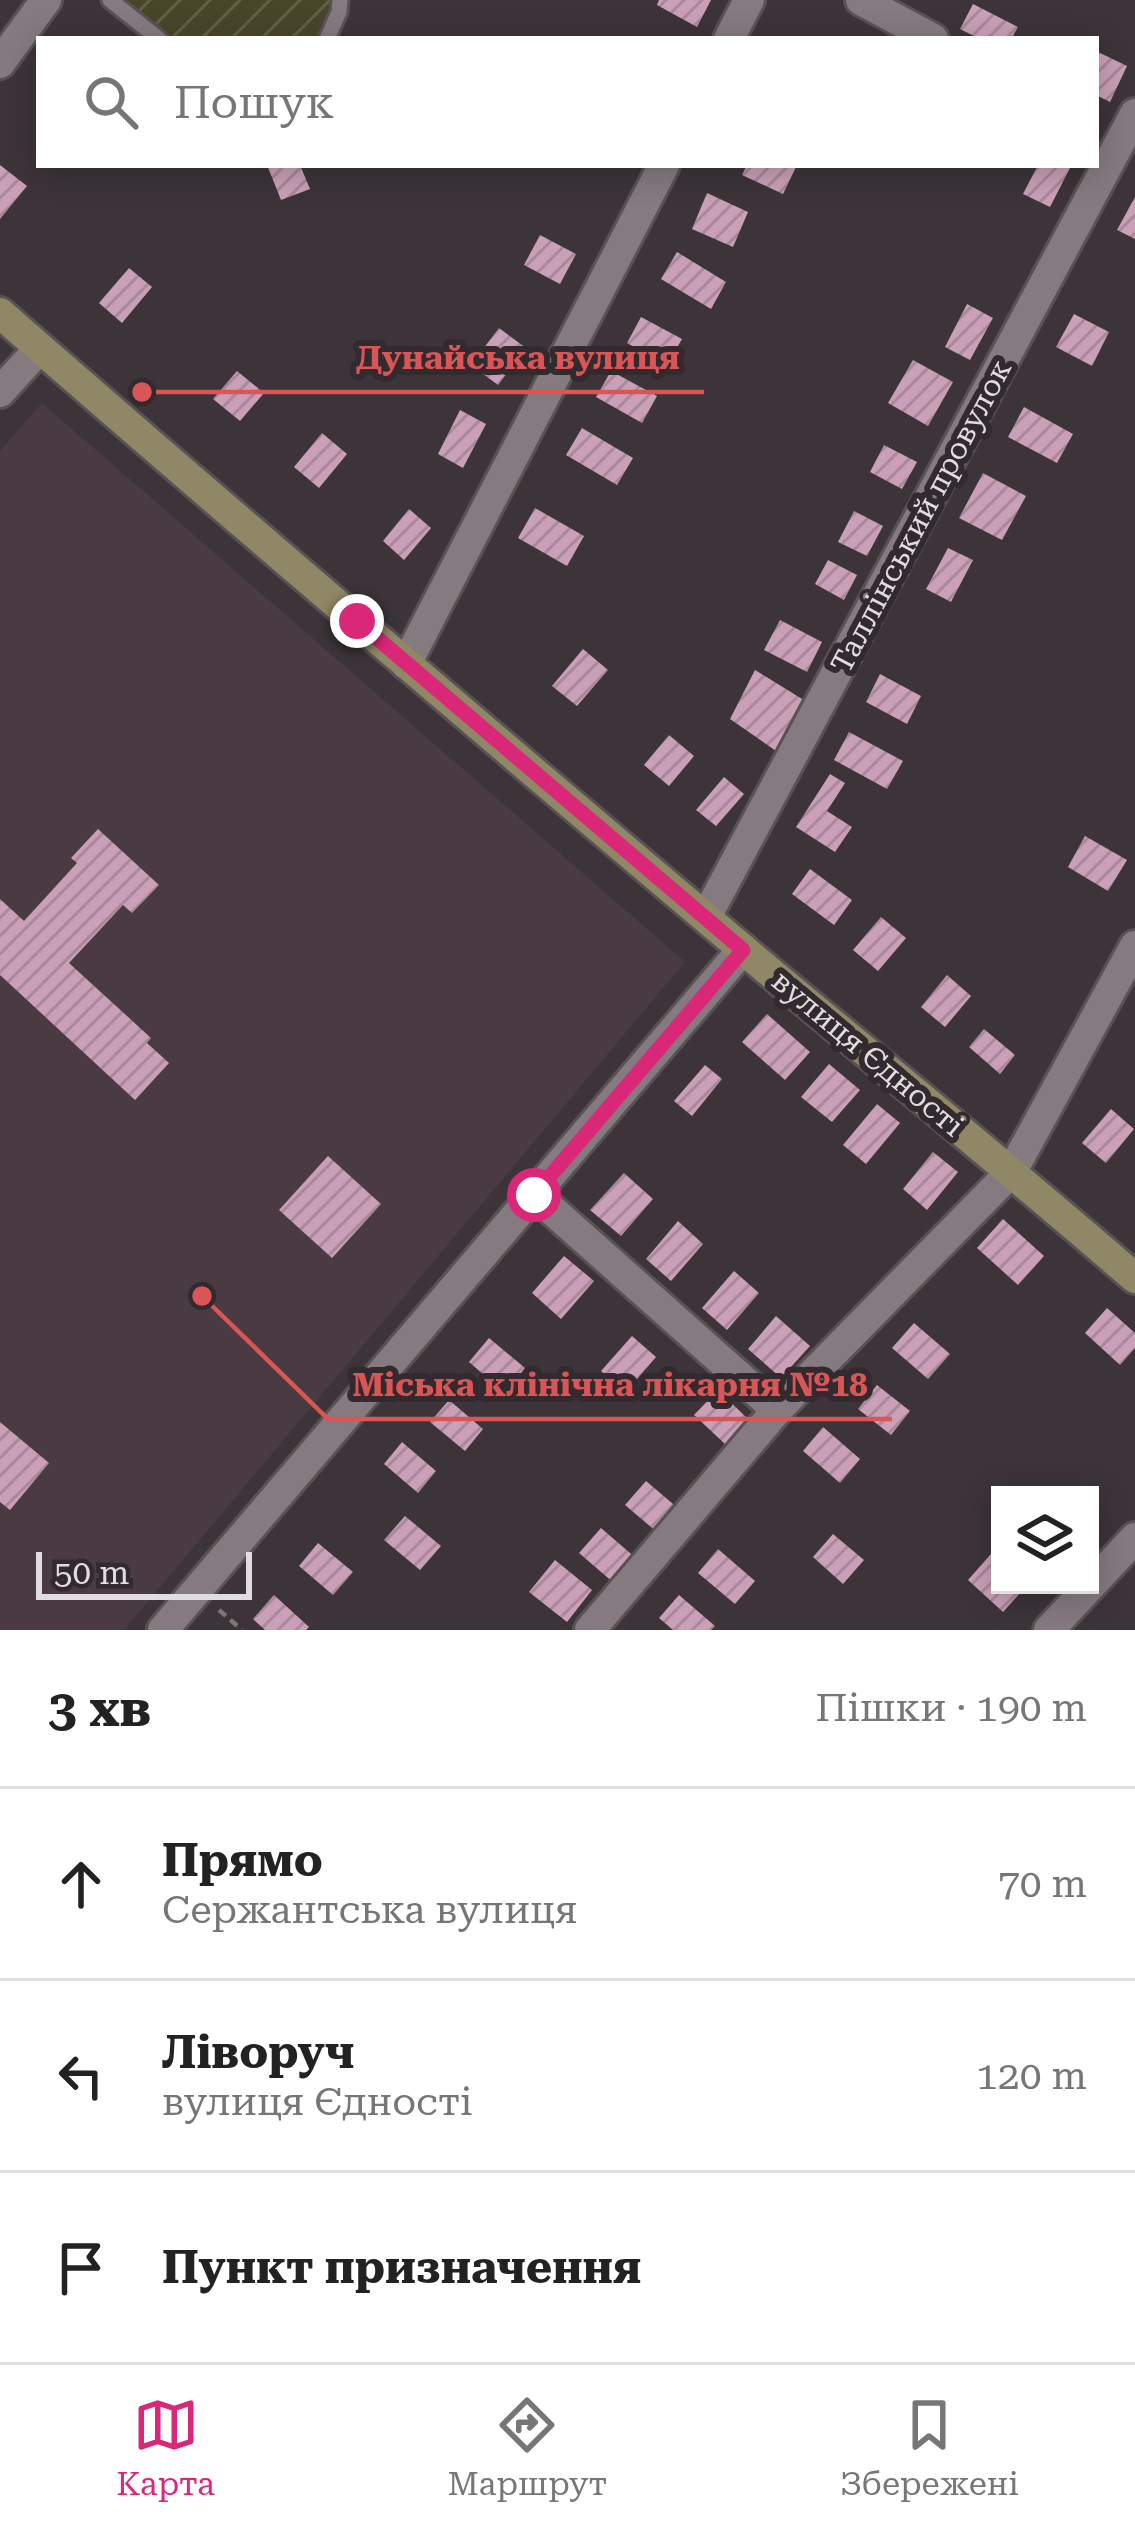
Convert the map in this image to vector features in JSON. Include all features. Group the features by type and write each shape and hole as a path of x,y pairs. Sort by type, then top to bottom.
{"main road":[{"name":"вулиця Єдності","path":"0,313 406,664 1135,1278"}],"street":[{"path":"0,63 46,0"},
{"path":"731,36 749,0"},
{"path":"861,0 927,36"},
{"name":"Таллінський провулок","path":"706,917 1122,133"},
{"path":"406,664 662,168"},
{"path":"0,392 40,348"},
{"path":"590,1630 776,1410 1012,1172 1135,946"},
{"path":"163,1630 743,950"},
{"path":"534,1195 776,1410"},
{"path":"1049,1630 1135,1538"}],"lane":[{"path":"110,0 155,36"},
{"path":"328,36 340,0"}],"shaded area":[{"path":"110,0 340,0 328,36 155,36"},
{"path":"42,403 685,962 124,1630 0,1630 0,451"}],"building":[{"path":"659,0 711,0 697,27 657,5"},
{"path":"973,4 1018,27 1013,36 974,36 960,29"},
{"path":"1099,52 1127,66 1110,102 1099,96"},
{"path":"0,165 27,186 0,219"},
{"path":"268,168 301,168 310,189 281,200"},
{"path":"746,168 796,168 783,194 742,175"},
{"path":"1036,168 1070,168 1050,207 1023,194"},
{"path":"707,193 748,212 733,247 692,229"},
{"path":"1135,197 1135,239 1117,230"},
{"path":"540,235 576,254 560,284 524,265"},
{"path":"677,252 726,282 711,309 661,279"},
{"path":"129,268 152,287 122,323 99,303"},
{"path":"967,304 993,318 970,360 945,347"},
{"path":"1074,314 1109,332 1092,366 1056,347"},
{"path":"641,317 682,339 667,365 627,343"},
{"path":"499,328 526,348 498,385 471,365"},
{"path":"913,360 953,382 928,426 888,403"},
{"path":"237,371 264,393 240,421 213,399"},
{"path":"611,371 657,396 642,423 596,397"},
{"path":"1024,407 1073,434 1057,463 1008,437"},
{"path":"460,410 486,424 463,468 438,454"},
{"path":"582,428 633,458 617,485 566,455"},
{"path":"322,433 347,454 319,488 294,467"},
{"path":"884,445 917,462 902,489 870,472"},
{"path":"983,473 1026,496 1002,540 959,518"},
{"path":"535,508 584,536 567,566 518,538"},
{"path":"409,509 431,528 404,560 383,541"},
{"path":"854,511 883,526 867,556 838,542"},
{"path":"948,548 973,560 951,602 926,589"},
{"path":"828,560 857,575 844,600 815,584"},
{"path":"780,620 822,642 807,672 764,650"},
{"path":"583,649 608,670 577,706 552,686"},
{"path":"755,670 807,702 779,753 730,719"},
{"path":"880,674 921,696 907,724 866,702"},
{"path":"849,732 903,761 887,789 834,760"},
{"path":"669,735 694,756 669,786 644,765"},
{"path":"830,774 845,783 827,811 852,827 835,852 796,827"},
{"path":"724,777 744,794 716,826 696,810"},
{"path":"98,829 159,885 132,913 123,905 69,963 151,1038 147,1043 169,1063 135,1100 0,975 0,899 24,921 77,863 71,858"},
{"path":"1085,836 1127,860 1108,891 1068,867"},
{"path":"810,869 852,900 834,925 792,894"},
{"path":"881,917 906,938 878,971 853,950"},
{"path":"947,975 971,996 945,1027 921,1007"},
{"path":"767,1014 810,1052 785,1080 742,1042"},
{"path":"984,1029 1015,1055 1000,1074 969,1047"},
{"path":"829,1064 860,1090 832,1122 801,1097"},
{"path":"705,1065 722,1079 692,1116 674,1101"},
{"path":"877,1104 900,1123 866,1164 843,1145"},
{"path":"1111,1109 1134,1129 1106,1163 1082,1143"},
{"path":"933,1152 958,1172 927,1210 903,1189"},
{"path":"328,1156 381,1204 332,1258 279,1210"},
{"path":"624,1173 653,1199 621,1236 590,1210"},
{"path":"1003,1219 1044,1256 1018,1285 977,1248"},
{"path":"678,1221 703,1244 671,1281 646,1259"},
{"path":"564,1256 594,1281 561,1319 532,1293"},
{"path":"734,1271 759,1293 727,1330 702,1308"},
{"path":"1107,1308 1135,1333 1135,1348 1120,1365 1085,1333"},
{"path":"776,1316 810,1346 781,1378 748,1349"},
{"path":"914,1323 950,1354 928,1379 892,1348"},
{"path":"632,1336 656,1357 626,1392 601,1371"},
{"path":"489,1338 525,1368 505,1393 469,1362"},
{"path":"877,1385 910,1411 891,1435 858,1409"},
{"path":"718,1390 748,1419 725,1444 694,1415"},
{"path":"449,1400 483,1429 465,1451 430,1422"},
{"path":"0,1422 49,1463 10,1510 0,1502"},
{"path":"823,1427 860,1459 840,1483 803,1451"},
{"path":"402,1442 436,1471 418,1493 384,1464"},
{"path":"646,1481 679,1509 658,1533 625,1505"},
{"path":"405,1516 441,1546 420,1570 384,1540"},
{"path":"601,1528 637,1559 615,1584 579,1553"},
{"path":"833,1534 864,1560 843,1584 813,1557"},
{"path":"318,1543 353,1572 333,1595 299,1566"},
{"path":"718,1549 755,1581 735,1604 698,1573"},
{"path":"991,1554 991,1594 1019,1594 1003,1612 968,1580"},
{"path":"555,1560 592,1590 567,1622 529,1592"},
{"path":"274,1595 309,1627 306,1630 265,1630 253,1619"},
{"path":"679,1595 715,1626 711,1630 673,1630 659,1618"}],"place":[{"name":"Дунайська вулиця","path":"142,392"},
{"name":"Міська клінічна лікарня №18","path":"202,1296"}],"route":[{"path":"357,621 743,950 534,1195"}]}
